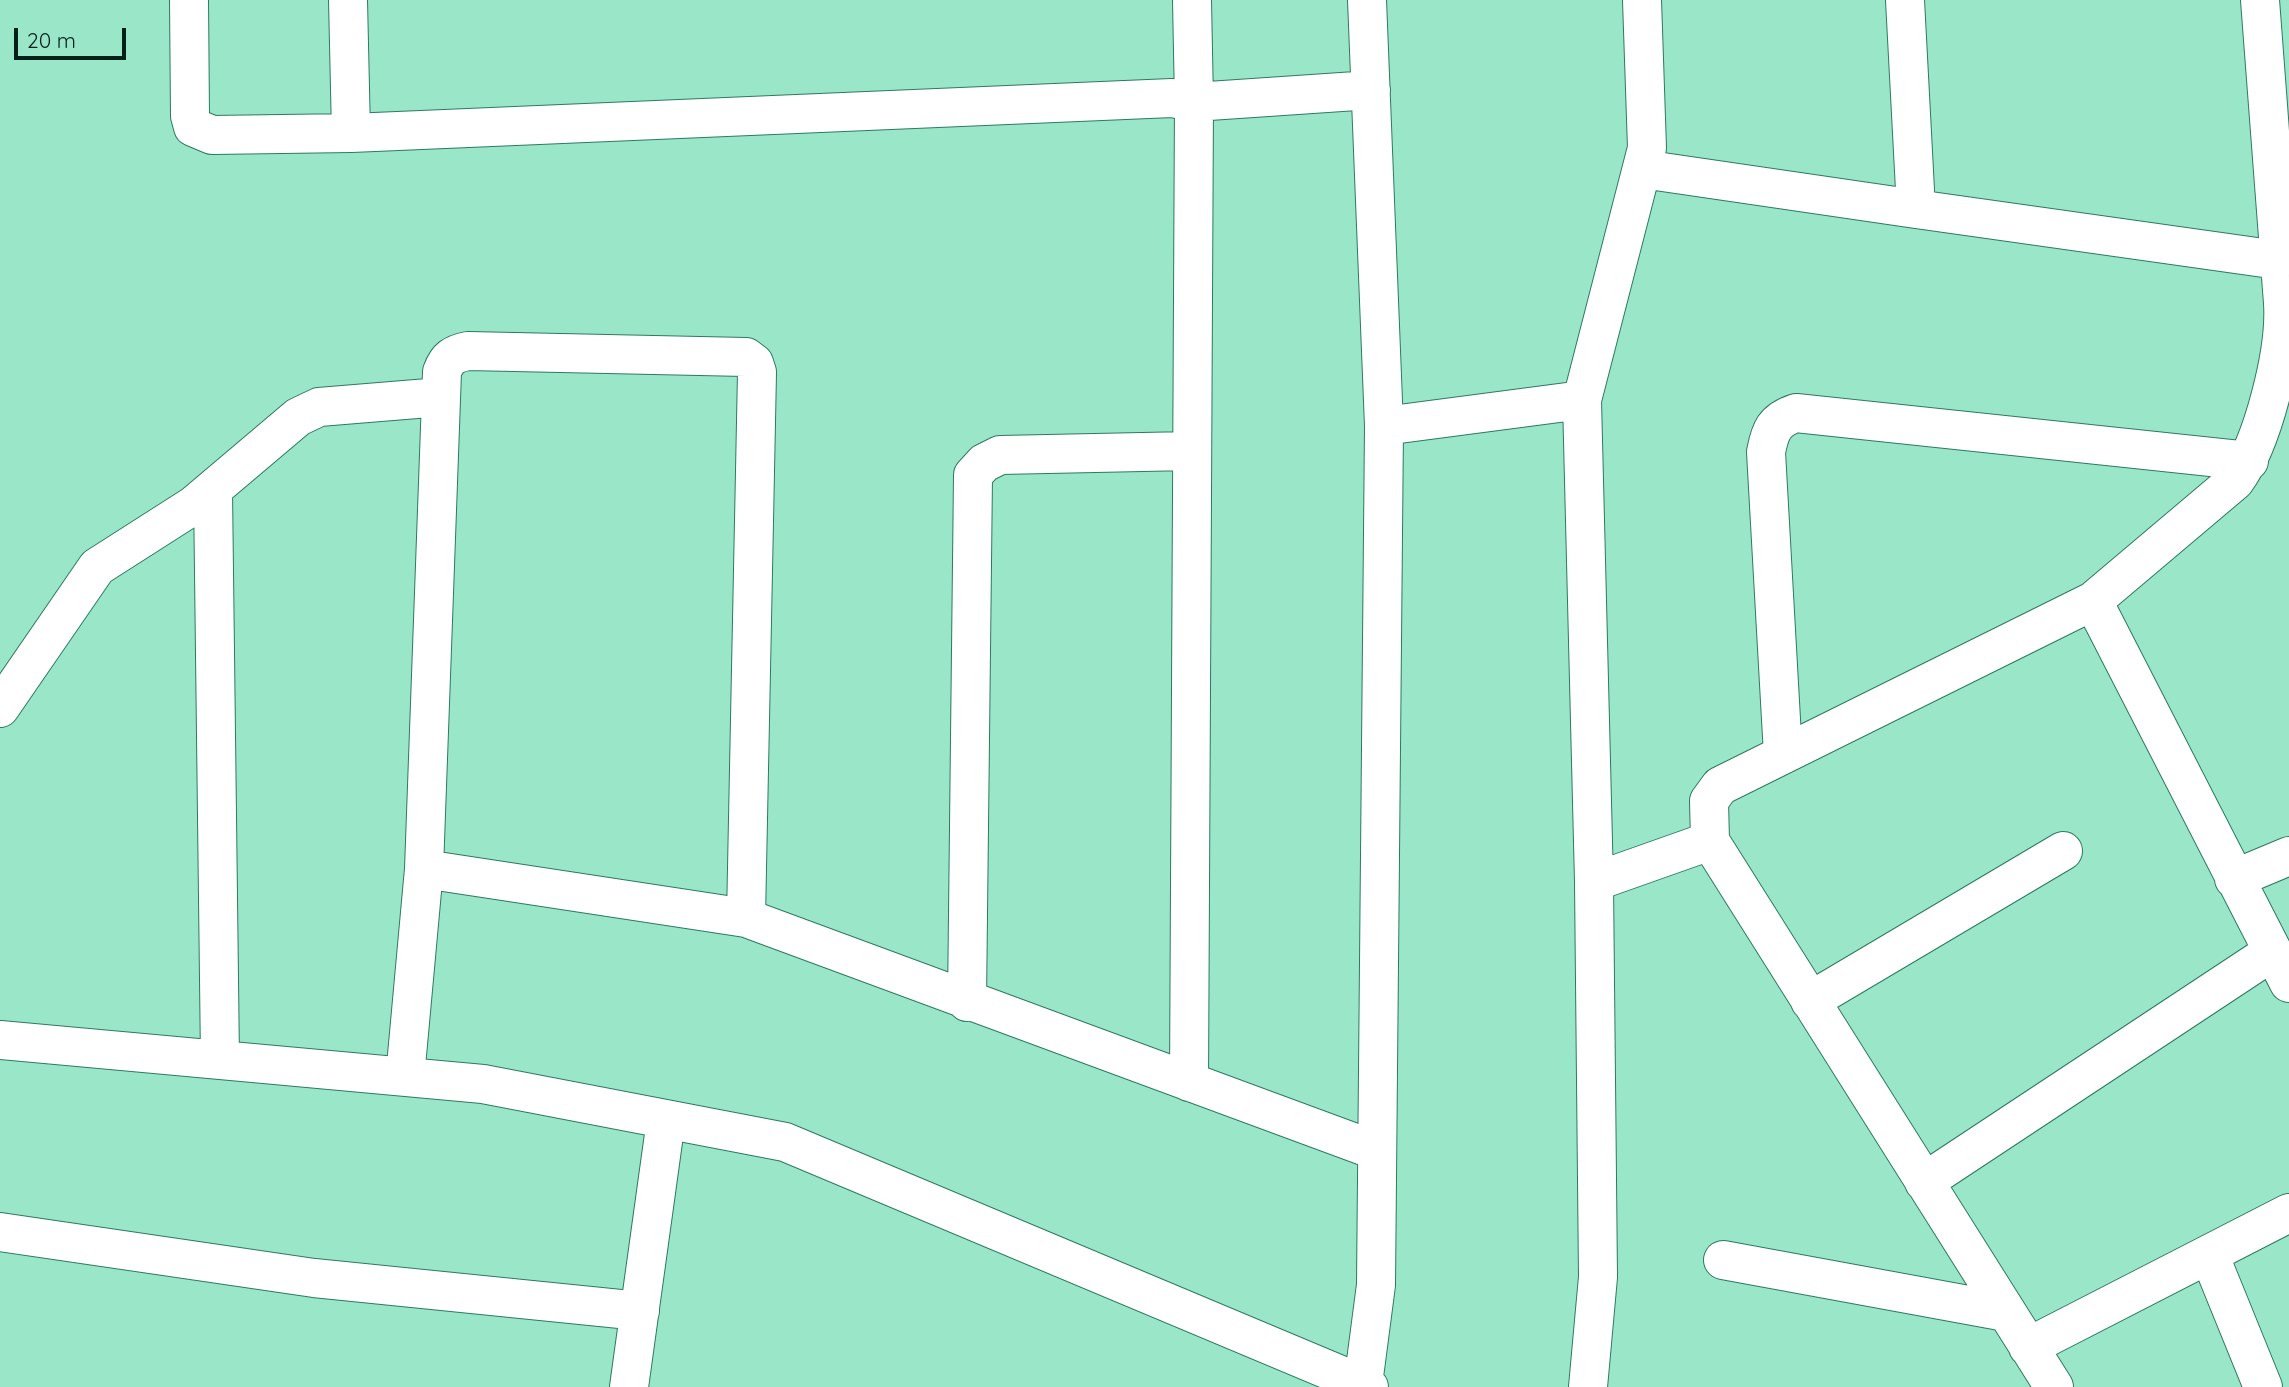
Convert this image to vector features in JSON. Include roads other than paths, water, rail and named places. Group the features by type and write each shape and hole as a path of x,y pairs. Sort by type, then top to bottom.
{"street":[{"path":"189,0 190,116 193,127 212,135 351,133 1172,98 1194,102 1371,90"},
{"path":"348,0 351,133"},
{"path":"1189,1082 1190,451 1194,102 1192,0"},
{"path":"0,1040 483,1084 785,1142 1366,1386 1376,1285 1384,426 1367,0"},
{"path":"1588,1387 1598,1277 1594,882 1582,400 1647,148 1642,0"},
{"path":"1905,0 1916,209"},
{"path":"2054,1387 1710,841 1709,801 1720,786 2093,601 2235,481 2249,461 2282,349 2285,326 2260,0"},
{"path":"1642,169 2278,260"},
{"path":"405,1077 424,869 441,397 446,361 455,353 468,351 746,357 754,363 757,372 746,918"},
{"path":"0,708 97,567 213,491 308,410 441,397"},
{"path":"1384,426 1582,400"},
{"path":"1783,755 1766,452 1769,434 1780,419 1796,413 2249,461"},
{"path":"967,1002 974,475 984,463 1000,455 1190,451"},
{"path":"213,491 220,1060"},
{"path":"1924,1182 2281,967 2093,601"},
{"path":"1594,882 1710,841"},
{"path":"1810,1001 2063,851"},
{"path":"2234,880 2289,856"},
{"path":"424,869 746,918 967,1002 1377,1150"},
{"path":"629,1387 666,1119"},
{"path":"2028,1347 2289,1213"},
{"path":"0,1232 313,1278 640,1311"},
{"path":"2209,1254 2263,1387"},
{"path":"1723,1259 2006,1312"}]}
